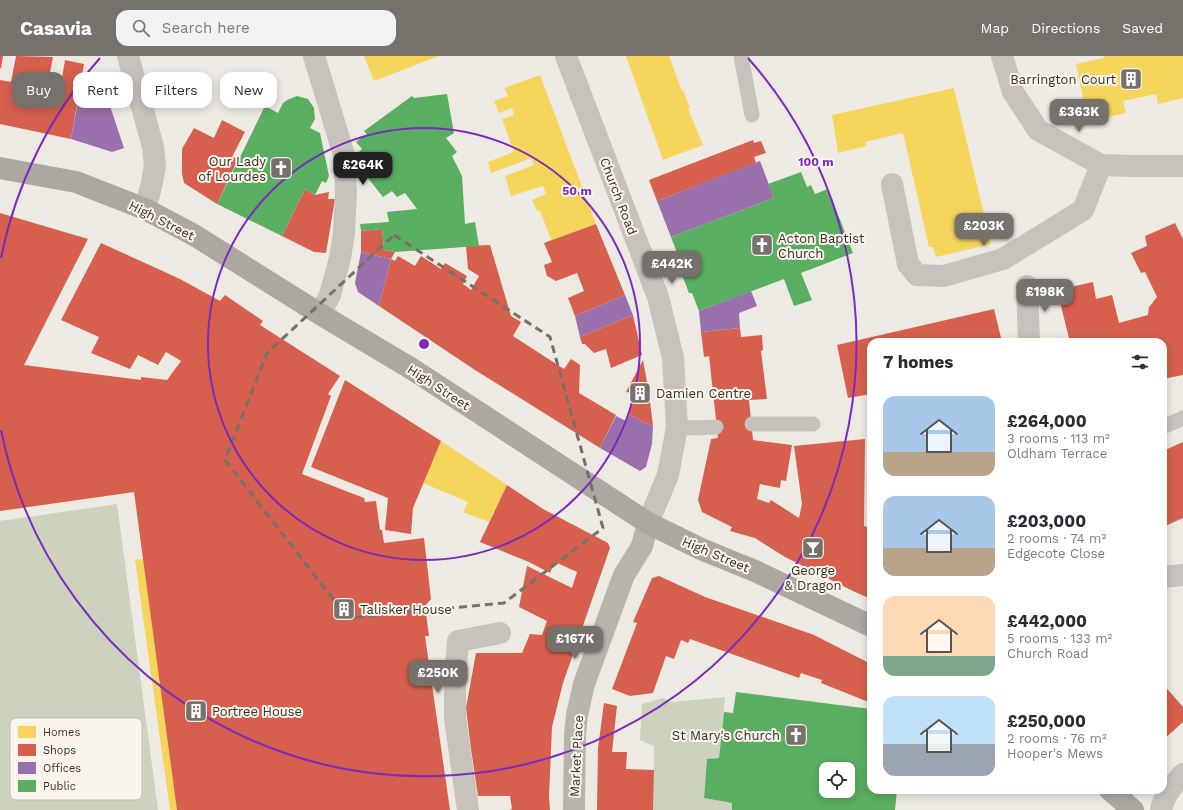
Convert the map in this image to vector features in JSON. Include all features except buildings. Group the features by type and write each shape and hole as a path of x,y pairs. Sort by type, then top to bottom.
{"main road":[{"name":"High Street","path":"0,168 76,182 145,209 194,236 412,369 648,523 700,549 755,571 867,624"},
{"path":"1115,794 1133,810"}],"street":[{"path":"128,56 153,147 155,166 145,209"},
{"path":"314,56 344,155 346,191 344,233 340,258 330,295 320,314"},
{"name":"Church Road","path":"566,56 658,297 673,358 677,427 668,476 648,523"},
{"path":"1002,56 1013,92 1038,130 1101,165 1183,166"},
{"path":"892,184 908,264 917,275 944,276 1003,259 1083,210 1101,165"},
{"path":"1027,286 1029,338"},
{"name":"Market Place","path":"574,810 575,735 577,715 584,684 624,575 642,546 648,523"},
{"path":"1167,577 1183,575"},
{"path":"468,810 454,718 458,640 500,633"},
{"path":"1161,810 1169,791 1183,774"}],"lane":[{"path":"741,56 752,115"},
{"path":"1167,425 1183,418"},
{"path":"752,424 814,424"},
{"path":"677,427 716,427"}],"highlighted area":[{"path":"394,235 550,337 603,528 504,603 348,618 225,460 267,353"}],"green space":[{"path":"117,504 158,810 0,810 0,521"},
{"path":"725,697 719,758 707,759 704,798 732,803 732,810 653,810 654,746 640,740 642,704 663,698 672,702"}],"place":[{"name":"Barrington Court","path":"1131,79"},
{"name":"Our Lady of Lourdes","path":"281,168"},
{"name":"Acton Baptist Church","path":"762,245"},
{"name":"Damien Centre","path":"640,393"},
{"name":"George & Dragon","path":"813,548"},
{"name":"Talisker House","path":"344,609"},
{"name":"Portree House","path":"196,711"},
{"name":"St Mary's Church","path":"796,735"}]}
